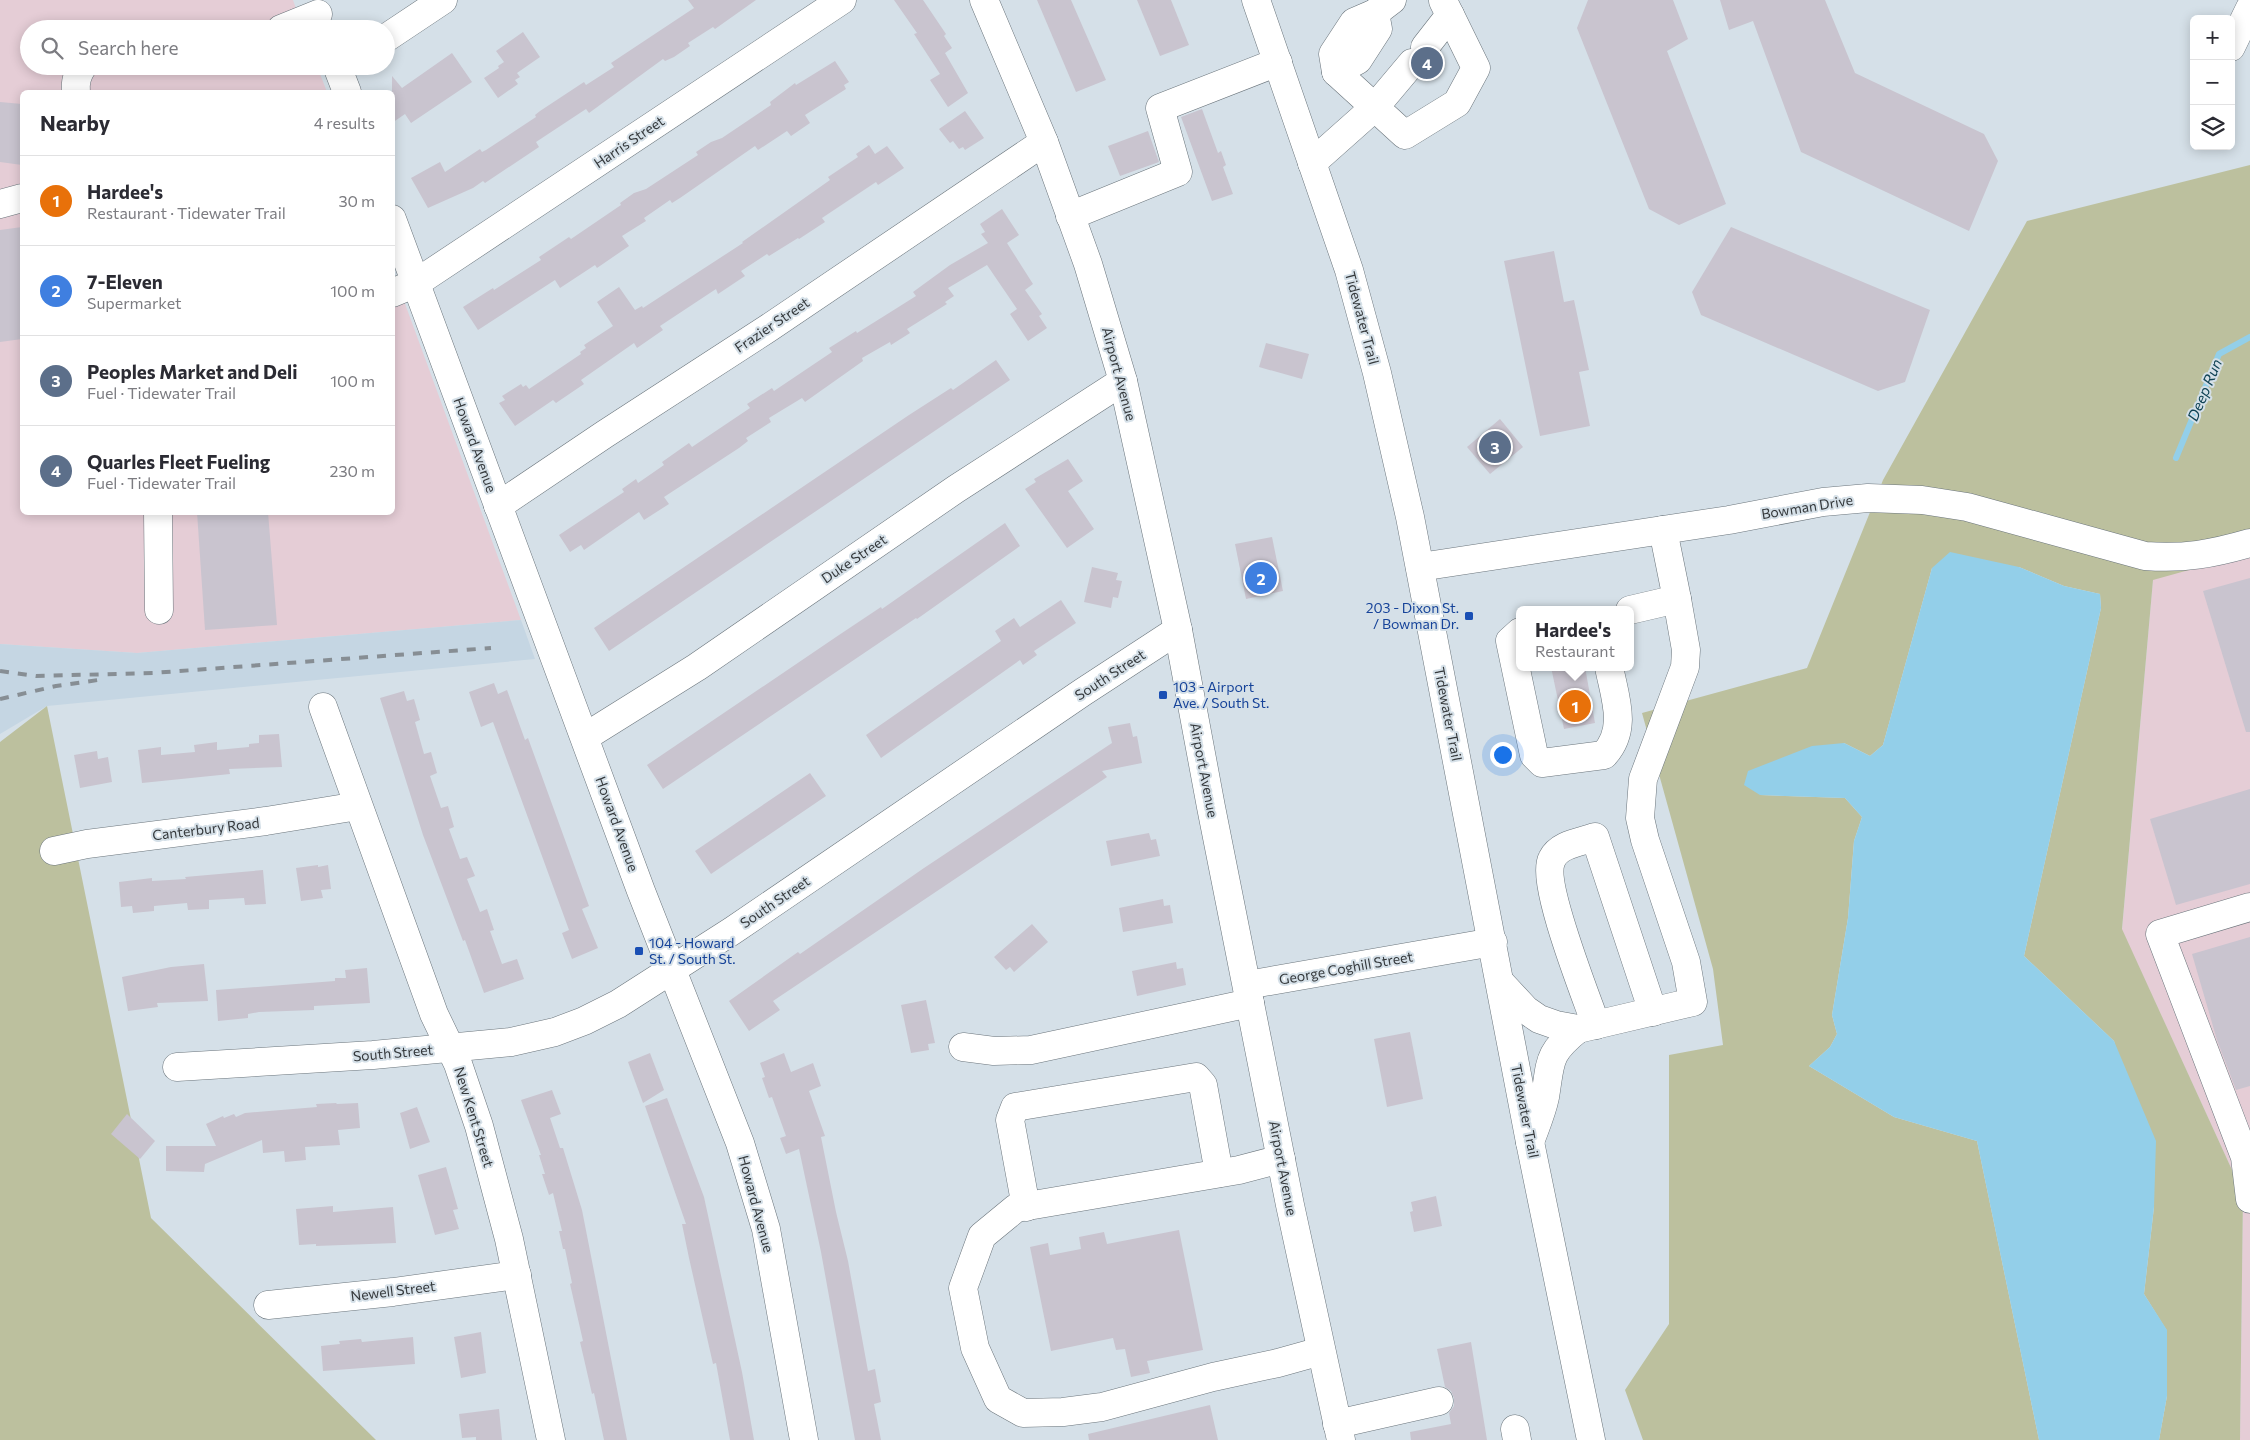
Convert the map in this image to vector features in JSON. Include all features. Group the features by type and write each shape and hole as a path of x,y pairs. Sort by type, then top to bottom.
{"street":[{"path":"395,32 443,0"},
{"name":"Harris Street","path":"404,288 842,0"},
{"name":"Airport Avenue","path":"984,0 1044,142 1088,264 1124,381 1178,630 1280,1159 1339,1432"},
{"name":"Tidewater Trail","path":"1261,1 1278,62 1350,270 1372,355 1420,568 1530,1142 1591,1440"},
{"path":"1383,6 1354,22 1332,54 1336,72 1405,135 1457,103 1476,68 1446,8"},
{"path":"1312,163 1375,107 1418,55 1446,8"},
{"path":"2235,39 2250,8"},
{"path":"303,20 318,14"},
{"path":"1070,216 1178,172 1160,108 1278,62"},
{"path":"76,90 75,84 78,75"},
{"name":"Frazier Street","path":"498,506 767,329 1044,142"},
{"path":"0,204 20,199"},
{"name":"Howard Avenue","path":"395,236 404,288 498,506 672,970 740,1142 766,1229 804,1440"},
{"name":"Duke Street","path":"585,737 697,667 964,484 1124,381"},
{"name":"Bowman Drive","path":"1420,568 1663,530 1823,502 1868,498 1922,500 1967,507 2145,556 2174,558 2204,556 2250,543"},
{"path":"158,515 159,610"},
{"path":"1500,982 1526,1010 1539,1019 1556,1025 1587,1027 1693,1002 1686,962 1645,840 1640,818 1643,779 1685,667 1686,650 1663,530"},
{"path":"1634,609 1677,599"},
{"name":"South Street","path":"177,1067 373,1056 511,1042 555,1032 584,1021 618,1004 732,931 1083,692 1178,630"},
{"path":"1516,635 1510,640 1516,669"},
{"path":"1516,671 1534,755 1542,763 1604,755 1614,745 1619,722 1610,671"},
{"name":"New Kent Street","path":"323,707 434,1014 451,1047 478,1126 517,1274 552,1440"},
{"name":"Canterbury Road","path":"54,851 87,844 266,821 358,806"},
{"path":"1587,1027 1549,875 1551,860 1559,849 1595,838 1652,1012"},
{"path":"2250,907 2160,934 2245,1157 2250,1200"},
{"name":"George Coghill Street","path":"964,1047 994,1051 1031,1050 1248,994 1445,950 1492,942"},
{"path":"1530,1142 1544,1098 1551,1057 1561,1043 1587,1027"},
{"path":"1026,1206 1010,1120 1016,1107 1196,1077 1203,1085 1219,1173"},
{"path":"1280,1159 1219,1173 1016,1208 982,1236 963,1288 975,1348 998,1399 1023,1413 1063,1412 1102,1407 1213,1377 1321,1351"},
{"name":"Newell Street","path":"268,1305 393,1292 517,1274"},
{"path":"1339,1432 1439,1401"}],"shaded area":[{"path":"0,0 293,0 300,20 20,20 20,75 320,75 326,90 20,90 20,515 395,515 395,276 521,620 137,653 0,644"},
{"path":"2250,498 2250,1440 2240,1440 2243,1194 2122,930 2153,580"},
{"path":"521,620 535,659 47,706 0,734 0,644 137,653"}],"green space":[{"path":"2250,165 2250,553 2153,580 2122,929 2243,1194 2240,1440 2159,1440 2167,1396 2167,1331 2144,1294 2154,1207 2114,1041 2024,956 2101,608 2100,594 2064,586 2019,567 1932,568 1883,745 1870,756 1844,743 1760,795 1845,798 1862,817 1854,841 1848,918 1832,1015 1837,1034 1830,1047 1809,1066 1894,1117 1977,1141 2039,1440 1643,1440 1625,1390 1669,1324 1669,1055 1723,1045 1713,969 1642,713 1807,668 1883,480 2027,221"},
{"path":"47,706 151,1218 376,1440 0,1440 0,742"}],"water":[{"path":"1950,552 2019,567 2064,586 2100,594 2101,608 2024,956 2114,1041 2156,1141 2154,1207 2144,1294 2167,1330 2167,1396 2159,1440 2039,1440 1977,1141 1894,1117 1809,1066 1830,1047 1837,1034 1832,1015 1848,918 1854,841 1862,817 1845,798 1760,795 1744,785 1748,771 1812,746 1844,743 1870,756 1883,745 1932,568"}],"building":[{"path":"688,0 756,0 715,29 713,27 688,43 690,46 674,57 665,61 663,59 589,113 586,109 536,142 539,147 485,183 483,181 473,188 428,208 411,178 440,162 445,172 480,149 482,152 486,150 584,82 586,85 614,67 611,63 694,8"},
{"path":"894,0 923,0 946,34 944,36 952,48 945,53 968,93 948,107 930,80 940,74 914,34 917,33"},
{"path":"1037,0 1071,0 1106,80 1076,92"},
{"path":"1137,0 1171,0 1189,45 1160,56"},
{"path":"1588,0 1673,0 1688,39 1667,51 1726,204 1679,225 1649,209 1577,28"},
{"path":"1720,0 1825,0 1855,73 1984,134 1998,161 1969,231 1801,152 1753,21 1729,30"},
{"path":"523,32 540,57 517,73 520,77 515,80 518,84 498,98 484,78 499,68 498,66 504,62 496,51"},
{"path":"452,53 472,82 411,123 405,114 395,121 395,90 392,90 392,76 402,88"},
{"path":"835,61 849,82 844,85 846,89 805,115 810,123 791,136 787,131 758,150 755,146 680,198 672,203 670,200 644,218 646,221 622,236 629,246 597,268 595,265 560,288 555,280 478,330 463,307 541,260 539,257 569,237 571,239 621,205 620,203 634,193 646,189 698,155 696,152 711,142 722,138 771,105 770,102 795,83 796,85"},
{"path":"0,102 20,104 20,165 0,162"},
{"path":"1202,109 1218,153 1221,151 1226,165 1223,167 1233,194 1212,201 1181,117"},
{"path":"965,111 984,138 965,150 963,147 959,149 953,141 950,143 939,129"},
{"path":"1148,131 1159,162 1120,176 1108,146"},
{"path":"869,145 875,154 887,146 904,168 878,185 876,182 822,218 825,222 799,239 769,256 767,254 741,271 745,276 718,294 716,289 660,326 663,330 637,348 634,343 581,380 584,384 556,403 553,400 515,426 499,403 505,400 502,396 521,384 523,387 526,385 529,389 581,354 580,352 586,348 584,345 613,326 597,302 619,287 635,310 642,306 643,308 743,243 830,180 828,177 858,157 856,154"},
{"path":"1002,209 1019,235 1007,243 1033,284 1025,290 1042,314 1039,316 1047,328 1028,341 1010,314 1017,309 987,265 948,288 954,296 945,302 947,304 907,329 910,333 891,345 890,342 862,358 863,361 805,402 802,398 769,418 771,422 746,438 748,441 739,448 664,497 669,504 644,520 639,512 584,550 581,545 570,552 559,535 624,492 622,489 636,479 638,483 664,465 662,462 689,443 692,447 750,408 747,404 772,388 774,391 832,352 829,348 916,296 913,292 950,265 988,243 981,234 985,232 980,224"},
{"path":"20,227 20,339 0,342 0,230"},
{"path":"1731,227 1930,310 1905,382 1878,391 1701,315 1692,292"},
{"path":"1554,251 1564,302 1574,300 1589,370 1579,372 1590,426 1540,436 1504,261"},
{"path":"1266,343 1309,354 1302,379 1259,367"},
{"path":"996,360 1010,380 609,651 594,628 909,415 951,388 953,390"},
{"path":"1500,419 1523,447 1490,474 1467,447"},
{"path":"1068,459 1083,481 1068,491 1094,529 1067,548 1025,489 1036,482 1034,479"},
{"path":"197,515 268,515 277,625 205,630"},
{"path":"1005,523 1020,546 917,619 663,789 647,765 881,607 882,609"},
{"path":"1272,537 1283,591 1246,599 1235,544"},
{"path":"1092,567 1118,573 1116,580 1122,581 1118,598 1113,597 1111,608 1084,602"},
{"path":"2250,578 2250,732 2246,732 2203,591"},
{"path":"1061,600 1076,623 1034,651 1037,655 1023,665 1020,660 881,758 866,735 1001,641 995,631 1014,618 1020,627"},
{"path":"1552,671 1586,671 1595,723 1564,729"},
{"path":"494,683 498,694 507,690 525,740 528,738 589,906 582,909 598,948 572,959 562,933 569,930 493,722 481,727 469,692"},
{"path":"404,691 407,701 414,699 420,720 415,722 424,754 431,752 437,773 430,776 441,808 448,806 454,827 449,829 460,859 467,857 475,876 467,879 480,912 487,909 494,930 490,931 502,964 517,959 524,979 484,993 423,835 380,698"},
{"path":"1130,723 1133,737 1137,736 1142,763 1102,771 1107,777 773,1001 780,1010 749,1031 729,1001 798,952 800,954 924,868 1112,743 1108,727"},
{"path":"279,734 282,767 229,769 230,774 142,783 138,750 161,747 161,755 195,752 194,745 217,742 217,750 249,747 249,744 259,743 259,735"},
{"path":"97,751 98,759 108,757 112,782 80,788 74,755"},
{"path":"810,773 826,796 711,874 695,851"},
{"path":"2250,789 2250,884 2176,905 2150,819"},
{"path":"1149,833 1151,840 1156,839 1160,856 1111,866 1106,841"},
{"path":"318,865 318,867 328,865 331,889 321,890 323,898 301,901 296,868"},
{"path":"263,870 266,904 245,905 244,898 209,900 209,909 188,910 187,903 154,906 154,911 133,913 132,906 121,907 119,882 152,878 152,881 186,879 185,877"},
{"path":"1163,899 1164,906 1170,905 1173,923 1123,932 1119,908"},
{"path":"1032,924 1048,942 1014,972 1010,967 1006,970 994,957"},
{"path":"2250,937 2250,1086 2236,1090 2217,1040 2192,954"},
{"path":"1176,962 1177,969 1183,968 1186,985 1137,996 1132,971"},
{"path":"204,964 208,1001 157,1003 158,1007 128,1011 122,977 171,967"},
{"path":"367,968 370,1003 314,1006 314,1010 259,1012 248,1014 248,1018 218,1021 216,990 335,981 335,978 346,978 345,970"},
{"path":"926,1000 935,1043 928,1044 929,1050 911,1053 901,1005"},
{"path":"1410,1032 1423,1099 1387,1107 1374,1039"},
{"path":"650,1053 664,1090 643,1103 628,1062"},
{"path":"784,1053 791,1072 813,1063 821,1086 809,1091 825,1136 821,1137 848,1261 868,1371 875,1369 881,1402 874,1404 881,1440 855,1440 821,1252 799,1149 786,1154 780,1138 786,1136 772,1097 769,1098 762,1078 765,1077 760,1063"},
{"path":"552,1090 561,1114 550,1118 560,1148 563,1148 582,1210 627,1440 604,1440 580,1342 583,1341 570,1284 572,1283 565,1249 563,1249 559,1231 562,1231 553,1193 549,1195 542,1174 545,1174 539,1155 541,1155 521,1100"},
{"path":"667,1098 704,1197 742,1372 754,1440 730,1440 716,1363 713,1364 682,1224 686,1224 645,1106"},
{"path":"358,1103 360,1128 338,1130 340,1145 305,1147 306,1160 285,1162 284,1151 263,1153 262,1140 205,1164 204,1172 166,1171 166,1146 216,1146 206,1124 223,1116 224,1118 234,1114 236,1117 245,1113 317,1107 316,1104"},
{"path":"417,1107 430,1142 410,1149 400,1113"},
{"path":"127,1114 155,1141 140,1159 111,1134"},
{"path":"446,1167 458,1209 453,1210 459,1229 435,1235 418,1175"},
{"path":"1436,1196 1442,1226 1414,1232 1410,1212 1413,1211 1411,1202"},
{"path":"333,1206 333,1212 393,1207 396,1243 299,1245 296,1209"},
{"path":"1179,1230 1203,1350 1147,1361 1150,1373 1131,1377 1125,1349 1116,1350 1113,1338 1051,1351 1030,1247 1048,1243 1050,1255 1081,1249 1079,1237 1104,1232 1107,1244"},
{"path":"481,1332 486,1373 461,1378 454,1337"},
{"path":"413,1337 415,1364 323,1371 321,1346 340,1344 339,1341 361,1339 362,1342"},
{"path":"1471,1342 1487,1440 1411,1440 1410,1432 1451,1424 1449,1413 1454,1406 1454,1398 1451,1391 1445,1387 1437,1349"},
{"path":"1210,1405 1218,1440 1089,1440 1088,1434"},
{"path":"499,1409 502,1440 476,1440 476,1437 462,1438 459,1414"}],"waterway":[{"name":"Deep Run","path":"2176,458 2219,354 2250,337"}],"railway":[{"path":"0,671 36,676 153,673 491,648"},
{"path":"0,699 56,686 98,680"}],"place":[{"name":"Quarles Fleet Fueling","path":"1427,63"},
{"name":"Peoples Market and Deli","path":"1495,447"},
{"name":"7-Eleven","path":"1261,578"},
{"name":"203 - Dixon St. / Bowman Dr.","path":"1469,616"},
{"name":"103 - Airport Ave. / South St.","path":"1163,695"},
{"name":"Hardee's","path":"1575,706"},
{"name":"104 - Howard St. / South St.","path":"639,951"}]}
